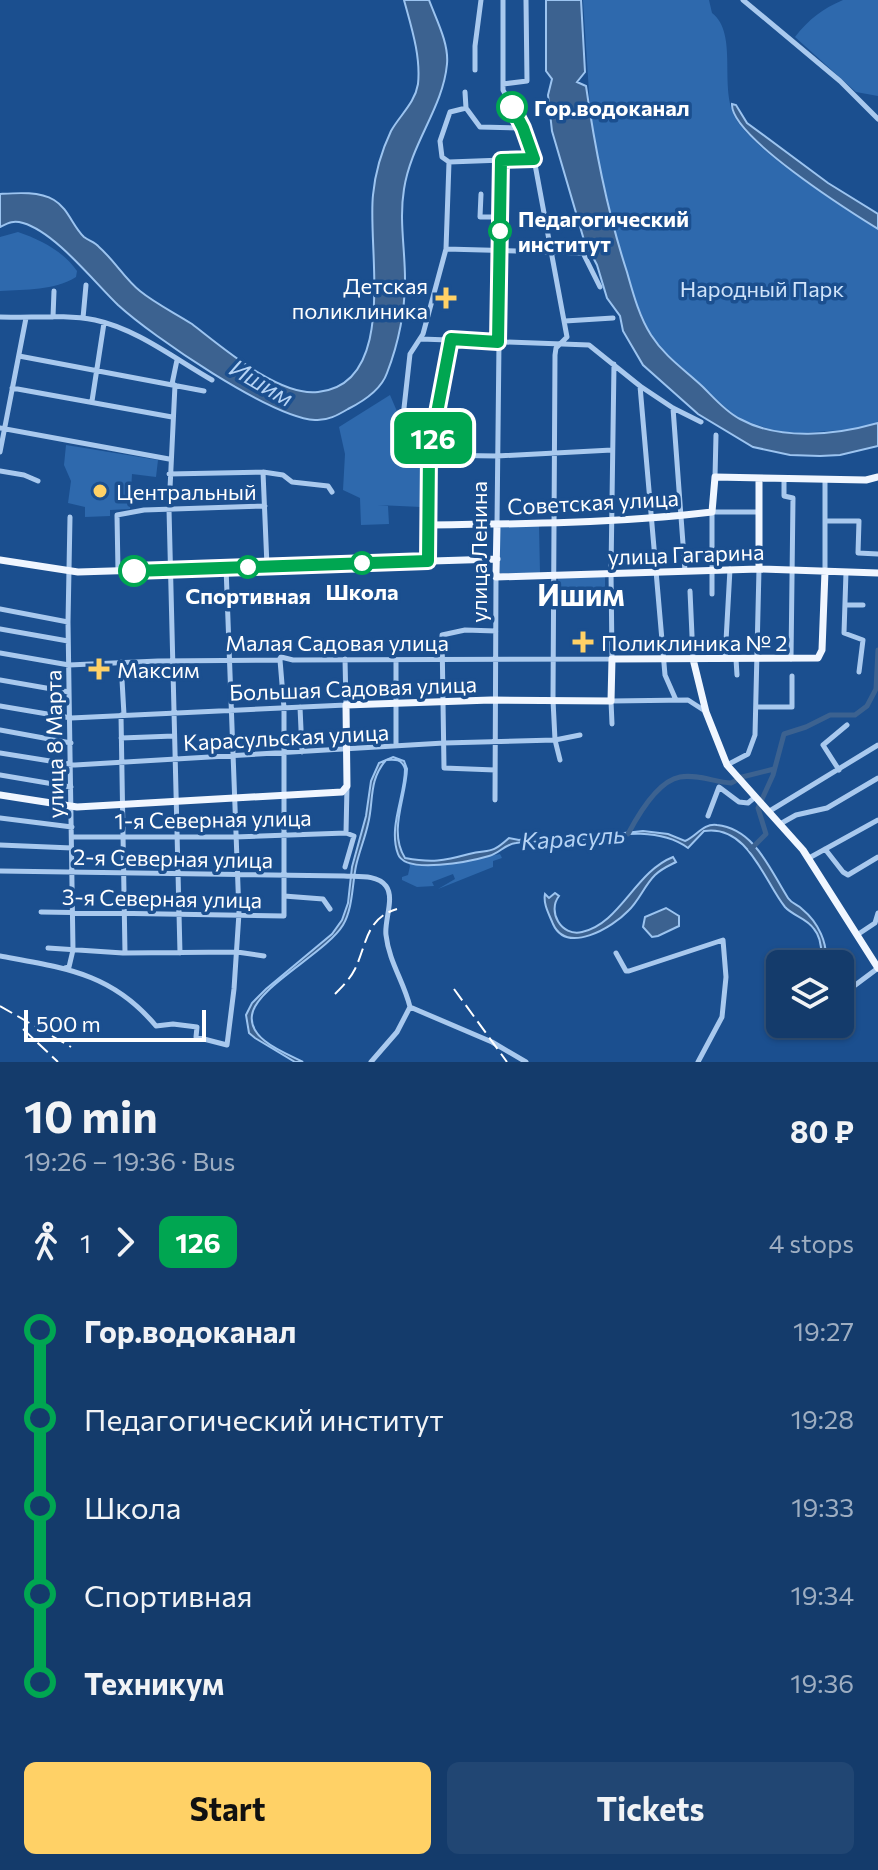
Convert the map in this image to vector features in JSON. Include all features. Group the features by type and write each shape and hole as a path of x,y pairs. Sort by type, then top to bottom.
{"main road":[{"path":"712,512 715,477 866,480 878,477"},
{"path":"759,478 759,569"},
{"name":"Советская улица","path":"429,525 612,521 712,512"},
{"path":"428,561 429,525"},
{"name":"улица Ленина","path":"496,577 497,525"},
{"path":"0,560 68,572 497,559"},
{"name":"улица Гагарина","path":"496,577 730,569 878,573"},
{"name":"Малая Садовая улица","path":"612,659 818,658 822,650 825,571"},
{"path":"611,701 612,659"},
{"path":"693,659 706,712 727,765 809,858 878,968"},
{"name":"Большая Садовая улица","path":"346,705 495,700 611,701"},
{"path":"0,795 71,807 339,792 347,786 346,705"}],"street":[{"path":"475,70 481,0"},
{"path":"503,0 502,81 534,159 567,337 556,348 555,355 553,700 555,740 560,760"},
{"path":"502,81 527,81 526,0"},
{"path":"743,0 840,81 878,119"},
{"path":"465,92 466,108 480,127 523,128"},
{"path":"466,108 454,109 444,123 440,152 444,160 534,159"},
{"name":"улица Ленина","path":"497,525 501,160"},
{"path":"449,162 446,249 420,339 410,354 403,417 422,450 429,455 497,456 612,450"},
{"path":"481,194 480,217 500,217"},
{"path":"446,249 585,253 600,287"},
{"path":"83,318 86,285"},
{"path":"53,317 54,291"},
{"path":"0,317 83,318 104,323 124,329 212,380"},
{"path":"0,452 2,428 26,318"},
{"path":"565,321 613,318"},
{"path":"92,401 104,323"},
{"path":"420,339 589,345 640,386 701,422"},
{"path":"429,525 429,455 451,339"},
{"path":"19,356 204,391"},
{"path":"177,360 173,384 169,509 180,953"},
{"path":"612,659 614,364"},
{"path":"640,386 663,660 665,675 676,700"},
{"path":"12,388 172,417"},
{"path":"673,408 685,571"},
{"path":"2,428 169,459"},
{"path":"715,477 716,435"},
{"path":"0,471 38,481"},
{"path":"169,474 263,472 283,475 292,482 328,486 332,492"},
{"path":"263,472 267,566"},
{"path":"784,478 784,496 793,498 791,659"},
{"path":"825,479 825,571"},
{"path":"118,571 117,515 130,511 265,506"},
{"path":"712,512 712,594"},
{"name":"Советская улица","path":"712,512 759,512"},
{"name":"улица 8 Марта","path":"68,968 73,950 68,641 70,517"},
{"path":"825,521 859,521 858,553 878,554"},
{"path":"0,956 68,968 118,990 141,1008 156,1026 173,1024 197,1027 196,1037 227,1045 239,913 226,567"},
{"path":"725,659 730,569"},
{"path":"727,765 748,754 755,735 759,569"},
{"path":"846,572 844,633 863,640 859,672"},
{"name":"улица Ленина","path":"495,800 496,577"},
{"path":"690,591 693,659"},
{"path":"845,605 863,605"},
{"path":"0,609 68,622"},
{"path":"0,629 68,641"},
{"path":"495,770 444,768 442,635 465,630 496,631"},
{"name":"Малая Садовая улица","path":"0,653 69,665 173,660 279,660 281,657 293,660 612,659"},
{"path":"345,659 346,705"},
{"path":"736,659 737,675"},
{"path":"279,660 285,753 284,896 323,899 330,909"},
{"path":"396,660 396,746"},
{"path":"121,662 125,953"},
{"path":"756,707 792,707 792,676"},
{"path":"0,680 69,692"},
{"name":"Большая Садовая улица","path":"611,701 688,700 706,712"},
{"path":"611,701 612,724"},
{"name":"Большая Садовая улица","path":"0,706 71,718 346,705"},
{"path":"300,707 302,752"},
{"path":"839,770 823,745 847,725"},
{"path":"0,730 71,743"},
{"name":"Карасульская улица","path":"0,753 72,765 444,743 555,740 580,735"},
{"path":"121,738 174,736"},
{"path":"708,816 719,787 739,802 760,805 839,770 878,745"},
{"path":"0,775 71,787"},
{"path":"780,824 796,815 827,808 878,778"},
{"path":"346,833 347,786"},
{"path":"0,818 72,827"},
{"path":"809,858 878,820"},
{"name":"1-я Северная улица","path":"72,837 346,833 354,836 345,867"},
{"path":"0,845 72,848"},
{"path":"825,849 848,875 878,857"},
{"name":"2-я Северная улица","path":"0,871 377,879 389,893 385,933 391,960 410,1007"},
{"name":"3-я Северная улица","path":"41,912 284,916 284,896"},
{"path":"856,936 875,923 878,913"},
{"path":"616,953 626,971 629,971 723,940 726,977 722,1017 698,1062"},
{"path":"48,948 125,953 237,952 264,956"},
{"path":"854,986 878,968"},
{"path":"371,1062 397,1032 410,1007 492,1042 526,1062"}],"green space":[{"name":"Народный Парк","path":"583,0 709,0 712,13 725,34 731,107 746,133 780,163 878,229 878,423 856,429 800,433 776,431 739,419 672,361 652,337 636,302 620,252 597,155 591,123"},
{"path":"843,0 878,0 878,96 856,92 795,37 816,15"},
{"path":"18,232 58,252 77,271 76,277 49,287 0,291 0,237"},
{"path":"390,395 405,430 421,451 421,507 378,505 388,506 389,524 361,525 360,498 343,490 345,454 339,427"},
{"name":"Центральный","path":"66,445 158,460 156,477 132,474 130,509 110,510 110,516 85,517 85,507 68,503 71,481 64,465"},
{"path":"539,526 540,573 500,573 500,527"},
{"path":"605,576 605,600 558,601 558,577"},
{"path":"500,854 502,858 493,861 493,867 438,889 455,879 453,874 432,882 434,886 417,887 402,880 408,875 410,866 407,861 421,866 449,864"}],"water":[{"path":"404,0 429,0 444,40 447,64 440,96 413,156 404,189 405,291 395,350 381,385 354,406 332,417 315,420 295,416 242,391 184,355 135,319 48,236 19,222 0,227 0,194 27,193 48,197 63,208 80,233 96,244 140,291 269,379 286,387 318,392 343,383 360,365 369,340 374,310 372,218 377,171 391,131 411,103 418,84 417,52"},
{"path":"546,0 581,0 585,72 577,82 586,86 598,156 620,249 634,296 651,335 669,357 740,419 773,431 808,434 844,431 878,423 878,446 840,455 820,456 790,455 753,447 698,414 643,365 623,331 620,316 607,298 597,265 584,240 552,131 548,95 552,79 546,71"},
{"path":"732,104 736,105 747,123 828,183 878,214 878,229 770,153 737,118"},
{"path":"393,757 404,761 407,769 398,826 400,848 405,858 430,861 452,858 494,849 509,838 558,840 643,831 668,834 685,841 708,826 717,825 742,834 760,852 790,900 813,920 825,950 821,950 817,933 811,925 785,907 743,845 719,831 704,831 688,848 658,836 625,834 558,842 516,843 489,856 455,863 425,865 403,860 395,844 395,833 405,769 398,760 386,760"},
{"path":"386,760 374,783 368,824 356,866 349,911 343,925 322,947 266,993 256,1004 252,1015 256,1032 278,1050 303,1062 295,1062 249,1033 246,1015 252,1003 266,989 332,934 342,920 348,903 352,867 366,816 371,781 379,763"},
{"path":"673,857 676,862 657,873 632,907 612,924 579,938 560,933 553,924 545,894 549,898 555,893 559,896 555,915 562,927 574,933 582,932 607,919 648,874"},
{"path":"666,908 679,916 679,926 652,937 643,927 645,917"}],"waterway":[{"path":"751,849 766,834 758,808 773,775 784,734 830,715 855,715 867,706 876,689 878,650"},
{"path":"738,778 774,769"},
{"name":"Карасуль","path":"628,834 650,800 672,780 686,776 735,781"}],"railway":[{"path":"335,994 353,973 373,925 397,909"},
{"path":"454,989 507,1062"},
{"path":"0,1006 71,1047"},
{"path":"23,1029 58,1062"}],"bus line":[{"name":"126","path":"134,571 428,561 429,455 451,339 498,342 501,160 534,159 512,107"}],"place":[{"name":"Гор.водоканал","path":"512,107"},
{"name":"Педагогический институт","path":"500,231"},
{"name":"Детская поликлиника","path":"446,298"},
{"name":"Центральный","path":"100,491"},
{"name":"Школа","path":"362,563"},
{"name":"Спортивная","path":"248,567"},
{"name":"Поликлиника № 2","path":"583,642"},
{"name":"Максим","path":"99,669"}],"district":[{"name":"Ишим","path":"581,593"}]}
